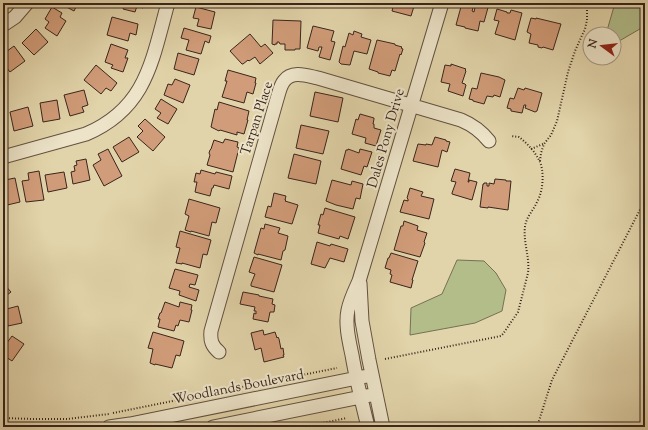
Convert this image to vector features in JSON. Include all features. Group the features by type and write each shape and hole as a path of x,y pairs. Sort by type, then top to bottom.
{"street":[{"path":"3,25 15,17 27,3"},
{"path":"3,157 86,134 98,129 120,113 130,103 145,79 168,3"},
{"name":"Dales Pony Drive","path":"368,427 356,378 349,339 347,317 442,3"},
{"name":"Tarpan Place","path":"219,352 212,344 210,331 277,99 284,81 290,76 305,76 461,120 483,133 490,141"},
{"name":"Dales Pony Drive","path":"359,281 362,321 383,427"},
{"name":"Woodlands Boulevard","path":"109,427 372,375"},
{"path":"213,427 376,394"}],"path":[{"path":"385,359 503,334 518,312 529,268 525,240 525,225 528,216 537,203 541,193 541,152 557,121 568,72 585,29 587,20 587,3"},
{"path":"511,136 519,137 540,161"},
{"path":"531,149 544,144"},
{"path":"537,427 552,380 645,200"},
{"path":"3,418 67,419 98,416 338,368"},
{"path":"303,427 347,418"}],"green space":[{"path":"615,3 645,3 645,26 622,39 622,26 608,26"},
{"path":"457,260 484,261 496,273 506,290 502,311 475,323 410,335 411,308 442,294"}],"building":[{"path":"59,3 78,3 74,11"},
{"path":"125,3 145,3 143,8 137,6 135,12 123,9"},
{"path":"394,3 415,3 411,16 392,11"},
{"path":"462,3 474,5 472,11 474,12 476,3 489,4 484,22 480,21 478,31 456,25"},
{"path":"52,7 62,13 60,17 66,21 57,36 45,28 49,22 45,19"},
{"path":"196,7 215,12 211,29 197,26 199,19 193,18"},
{"path":"497,9 507,13 510,13 511,10 522,13 515,40 495,34 499,21 494,20"},
{"path":"112,17 138,24 136,35 130,33 128,41 107,35"},
{"path":"531,18 561,24 553,50 538,47 538,45 529,43 531,34 527,32"},
{"path":"273,20 301,21 300,49 285,50 285,44 280,44 277,42 275,45 272,44"},
{"path":"313,26 334,31 331,41 335,42 330,60 319,57 322,47 319,47 318,51 307,48"},
{"path":"184,28 211,36 209,43 205,41 201,54 186,50 189,40 181,38"},
{"path":"36,29 48,42 34,55 22,43"},
{"path":"354,31 362,34 361,37 371,40 367,54 354,51 350,65 341,64 339,62 343,46 345,47 349,33 353,35"},
{"path":"250,34 261,47 265,44 273,53 260,64 255,57 242,64 230,51"},
{"path":"377,40 395,44 403,49 395,71 392,70 390,76 369,69"},
{"path":"111,44 128,50 125,58 128,58 123,72 111,68 113,65 105,62"},
{"path":"14,46 25,61 10,72 3,63 3,54"},
{"path":"178,53 199,59 194,75 174,69"},
{"path":"451,64 466,69 462,83 466,85 463,96 448,91 450,84 441,82 445,65 451,66"},
{"path":"96,65 117,83 111,91 106,88 101,94 84,80"},
{"path":"228,70 256,78 253,94 247,92 244,103 222,97 227,81 225,81"},
{"path":"481,73 505,80 500,97 494,95 493,97 487,96 484,104 469,99 472,88 477,89"},
{"path":"175,79 190,85 183,103 164,95 168,84 172,85"},
{"path":"518,88 524,90 525,88 542,93 537,111 535,112 525,108 526,105 524,105 522,113 511,111 511,109 507,108 510,98 514,99"},
{"path":"84,90 88,105 82,107 84,112 70,116 64,95"},
{"path":"315,92 343,98 338,122 310,116"},
{"path":"161,99 177,109 168,124 157,118 161,113 155,109"},
{"path":"57,100 60,119 43,122 40,103"},
{"path":"219,102 249,111 244,134 237,132 237,135 219,131 211,127 215,109 217,110"},
{"path":"28,107 33,126 14,131 10,112"},
{"path":"360,114 374,118 374,128 381,130 376,146 365,143 366,138 352,134 356,119 358,120"},
{"path":"145,119 165,137 153,151 137,137 143,131 138,126"},
{"path":"301,125 329,131 323,154 296,148"},
{"path":"129,137 139,152 122,162 113,147"},
{"path":"435,137 450,142 447,152 442,150 438,167 413,161 418,144 432,145"},
{"path":"225,139 238,142 237,147 239,148 233,172 207,165 210,155 209,153 214,140 223,143"},
{"path":"108,149 122,176 104,186 93,165 101,160 98,154"},
{"path":"348,149 359,153 360,149 372,152 367,167 364,166 361,175 341,169 346,150"},
{"path":"294,154 321,161 316,184 288,178"},
{"path":"86,159 90,180 73,184 71,172 75,171 74,166 77,165 76,161"},
{"path":"455,169 470,173 468,182 469,180 477,182 472,200 452,194 456,182 451,181"},
{"path":"201,170 215,174 216,172 232,176 229,189 214,185 210,196 195,192 197,182 194,182 196,173 200,174"},
{"path":"39,171 44,200 26,202 22,181 29,180 28,173"},
{"path":"64,172 67,188 48,192 45,175"},
{"path":"15,178 20,202 3,206 3,191 7,190 5,180"},
{"path":"495,179 511,181 508,210 480,207 483,184 487,183 487,186 489,186 489,183 494,184"},
{"path":"332,180 351,185 352,181 363,184 360,199 356,198 353,209 326,201"},
{"path":"410,188 423,192 421,196 434,199 429,219 400,212 404,200 408,201 407,198"},
{"path":"274,193 286,196 285,201 298,205 292,224 265,217 268,206 271,207"},
{"path":"189,199 220,208 216,223 212,222 209,236 185,230 189,216 185,214"},
{"path":"325,208 355,217 348,239 340,236 339,239 318,233 320,225 318,225 321,214 323,215"},
{"path":"404,221 418,226 417,230 427,233 420,257 394,250 401,226 403,226"},
{"path":"265,224 280,228 278,233 288,236 281,260 254,253 261,228 264,229"},
{"path":"180,231 211,240 207,255 203,254 200,268 182,263 176,263 180,248 176,247"},
{"path":"317,242 348,249 344,262 330,258 325,268 311,264"},
{"path":"391,253 418,261 411,288 390,282 392,275 390,274 391,270 385,268"},
{"path":"254,257 282,265 274,292 251,286 255,274 249,272"},
{"path":"175,269 198,275 195,285 190,284 189,287 199,290 196,301 179,295 180,291 169,288"},
{"path":"3,283 11,292 3,298"},
{"path":"243,292 273,299 272,304 275,305 274,312 270,312 268,322 253,319 254,313 256,314 256,311 254,311 255,307 240,304"},
{"path":"165,302 179,307 180,302 192,305 189,322 180,320 174,331 158,327 160,319 158,319"},
{"path":"18,306 22,323 8,326 7,320 3,321 3,310"},
{"path":"263,330 264,335 275,332 277,338 278,337 279,339 281,349 283,348 284,357 264,362 261,348 255,350 251,333"},
{"path":"153,332 184,341 180,356 176,355 172,368 150,363 153,349 148,348"},
{"path":"12,336 24,344 12,361 3,355 3,342 6,344"}],"waterway":[{"path":"413,427 419,425 428,427"}]}
